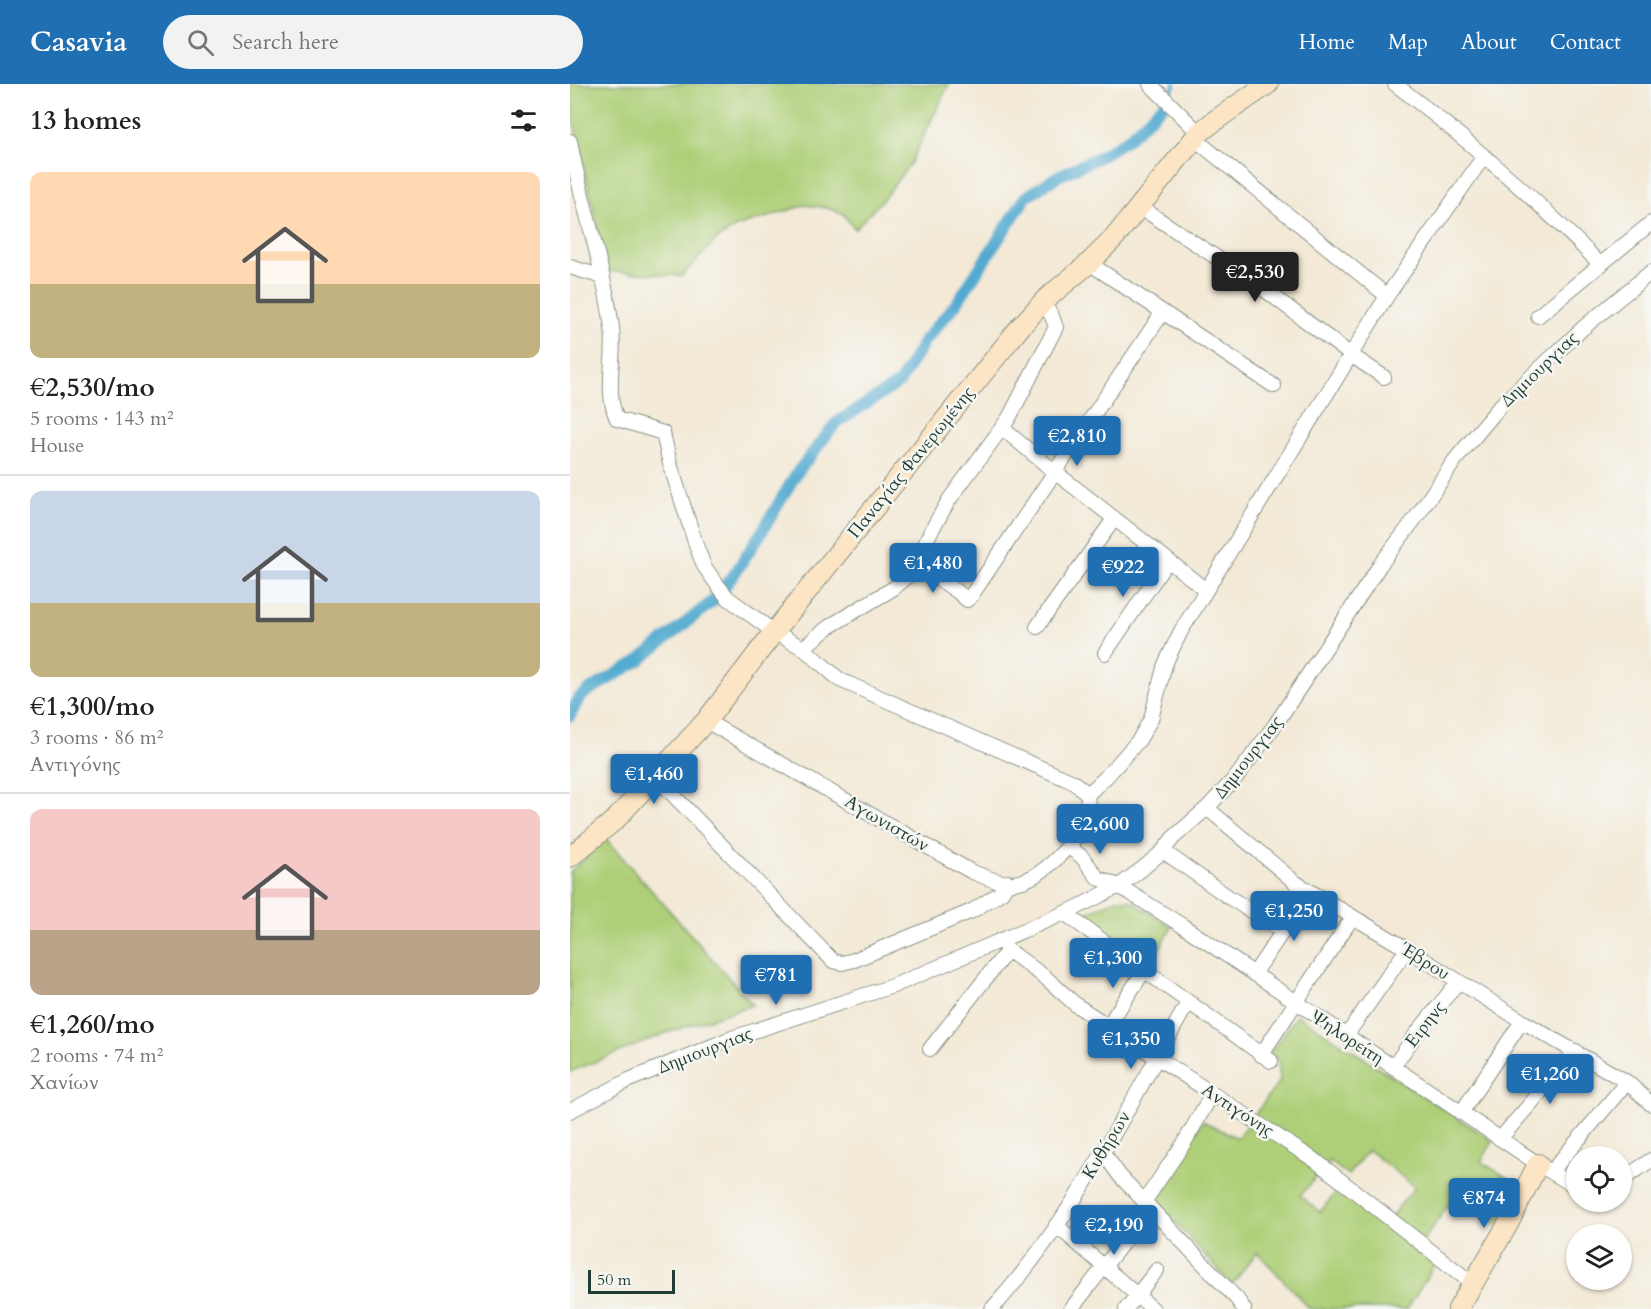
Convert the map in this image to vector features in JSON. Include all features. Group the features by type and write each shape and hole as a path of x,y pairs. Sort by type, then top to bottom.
{"main road":[{"name":"Παναγίας Φανερωμένης","path":"570,857 616,819 706,721 774,632 1021,326 1114,238 1197,136 1216,119 1268,84"},
{"path":"1458,1309 1508,1224 1545,1168"}],"street":[{"path":"1150,84 1197,136 1387,296"},
{"path":"1395,84 1536,201 1601,265"},
{"path":"570,141 572,165 603,277 613,330 612,406 617,419 663,433 669,464 696,545 704,566 716,583 728,598 774,632 803,648 840,680 1073,782 1088,794"},
{"path":"655,776 833,961 842,963 854,960 972,911 1002,892 1008,882 1012,883 1030,877 1069,847 1086,816 1088,794 1139,740 1151,720 1164,664 1181,631 1387,296 1484,156"},
{"path":"1140,207 1261,287 1384,377"},
{"path":"1538,316 1651,223"},
{"path":"1089,263 1274,387"},
{"path":"570,267 603,277"},
{"name":"Δημιουργιας","path":"570,1111 629,1080 732,1038 893,986 1005,945 1119,886 1163,851 1173,838 1208,808 1237,776 1275,725 1380,565 1455,460 1508,398 1583,328 1651,272"},
{"path":"803,648 830,626 894,588 913,572 930,533 949,500 1009,418 1056,327 1051,314 1042,304"},
{"path":"917,564 967,600 971,596 1162,312"},
{"path":"1002,428 1206,590"},
{"path":"1037,627 1114,519"},
{"path":"1105,653 1168,561"},
{"name":"Αγωνιστών","path":"706,721 972,872 1008,882"},
{"name":"Έβρου","path":"1208,808 1276,868 1309,892 1627,1082 1651,1104"},
{"name":"Ψηλορείτη","path":"1069,847 1082,857 1098,878 1119,886 1566,1181"},
{"path":"1163,851 1230,898 1283,931"},
{"path":"1254,974 1309,892"},
{"path":"1064,913 1266,1058 1297,1004 1352,918"},
{"path":"930,1049 1005,945"},
{"name":"Αντιγόνης","path":"1005,945 1077,1005 1316,1161 1473,1284"},
{"path":"1346,1036 1407,949"},
{"path":"1109,1024 1144,971"},
{"name":"Ειρηνς","path":"1393,1067 1458,982"},
{"name":"Κυθήρων","path":"992,1309 1038,1252 1104,1154 1188,1003"},
{"path":"1461,1113 1522,1021"},
{"path":"1500,1139 1576,1051"},
{"path":"1545,1168 1627,1082"},
{"path":"1071,1309 1104,1267 1147,1205 1212,1094"},
{"path":"1104,1154 1120,1176 1238,1299 1244,1309"},
{"path":"1632,1173 1651,1160"},
{"path":"1056,1225 1153,1309"},
{"path":"1126,1309 1157,1270"}],"green space":[{"path":"570,84 949,84 910,164 883,199 855,229 843,214 827,208 805,205 736,227 717,239 682,276 607,271 573,118"},
{"path":"606,839 753,1005 666,1033 570,1072 570,872"},
{"path":"1117,899 1130,900 1172,927 1149,967 1078,917"},
{"path":"1297,1015 1493,1141 1481,1162 1533,1193 1511,1233 1454,1197 1419,1247 1437,1261 1407,1309 1310,1309 1257,1252 1232,1285 1154,1199 1203,1121 1237,1138 1280,1081 1278,1060 1269,1055","holes":["1368,1150 1415,1187 1387,1221 1342,1185 1320,1212 1300,1196 1329,1161 1348,1175"]}],"waterway":[{"path":"1171,92 1175,84"},
{"path":"570,716 579,698 640,660 714,600 763,530 796,474 836,423 900,382 925,340 956,304 1026,197 1058,176 1099,157 1128,139 1163,105"}]}
